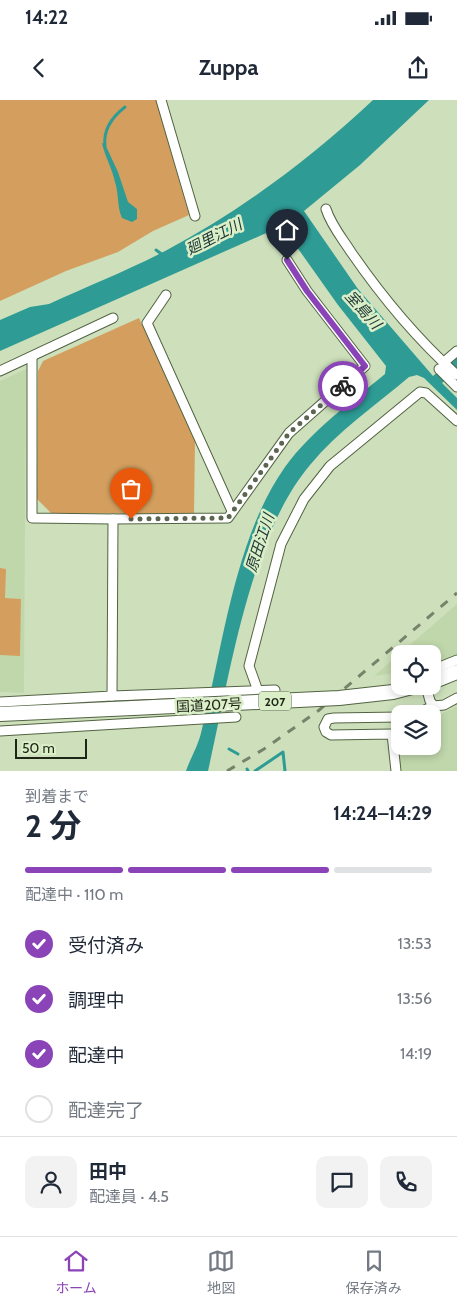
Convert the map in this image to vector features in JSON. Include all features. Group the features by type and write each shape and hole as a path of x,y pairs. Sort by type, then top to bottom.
{"highway":[{"path":"441,678 457,672"},
{"name":"国道207号","path":"0,714 339,698 391,692"}],"street":[{"path":"161,100 195,216"},
{"path":"326,210 330,220 368,277 441,366 454,376 457,387"},
{"path":"32,357 32,518 220,520 228,518 289,433 365,366 307,291 287,260"},
{"path":"166,295 147,322 232,511"},
{"path":"0,371 113,318"},
{"path":"441,366 457,351"},
{"path":"258,691 249,666 281,544 304,500 330,466 420,392 426,393 456,420"},
{"path":"112,696 113,519"},
{"path":"441,666 457,660"},
{"path":"0,702 275,690"},
{"path":"441,705 457,698"},
{"path":"391,717 334,718 328,719 324,727 326,732 331,734 391,734"},
{"path":"0,731 236,718"},
{"path":"394,755 396,771"}],"shaded area":[{"path":"0,100 156,100 189,215 153,231 118,252 66,271 0,301"},
{"path":"139,318 195,441 194,514 51,513 37,499 38,371 43,361"},
{"path":"26,369 24,693 0,692 0,381"},
{"path":"0,568 6,569 5,598 21,599 20,656 0,655"},
{"path":"457,604 457,655 441,661 441,645 410,645"},
{"path":"391,661 391,673 374,676"},
{"path":"457,706 457,771 399,771 397,755 441,755 441,714"}],"water":[{"path":"373,100 429,100 360,165 304,211 358,289 433,376 457,356 457,370 442,383 457,398 457,410 424,378 417,375 409,377 345,430 310,465 289,495 271,530 256,569 233,653 208,771 186,771 201,733 232,595 242,560 253,527 268,496 285,467 307,441 385,374 386,366 338,305 282,226 0,351 0,320 30,307 49,304 138,264 195,234 275,182"},
{"path":"102,143 105,144 118,172 128,202 137,209 137,219 132,222 122,218 114,177"}],"waterway":[{"path":"105,146 105,134 109,124 125,107"},
{"path":"156,250 163,255"},
{"path":"229,749 238,754"},
{"path":"255,771 283,752 285,771"}],"railway":[{"path":"227,771 264,749 318,711 457,593"}],"way so far":[{"path":"131,519 220,520 228,518 289,433 343,386"}],"route":[{"path":"287,260 307,291 365,366 343,386"}],"water label":[{"name":"廻里江川","path":"214,237"},
{"name":"室島川","path":"363,310"},
{"name":"原田江川","path":"260,543"}]}
